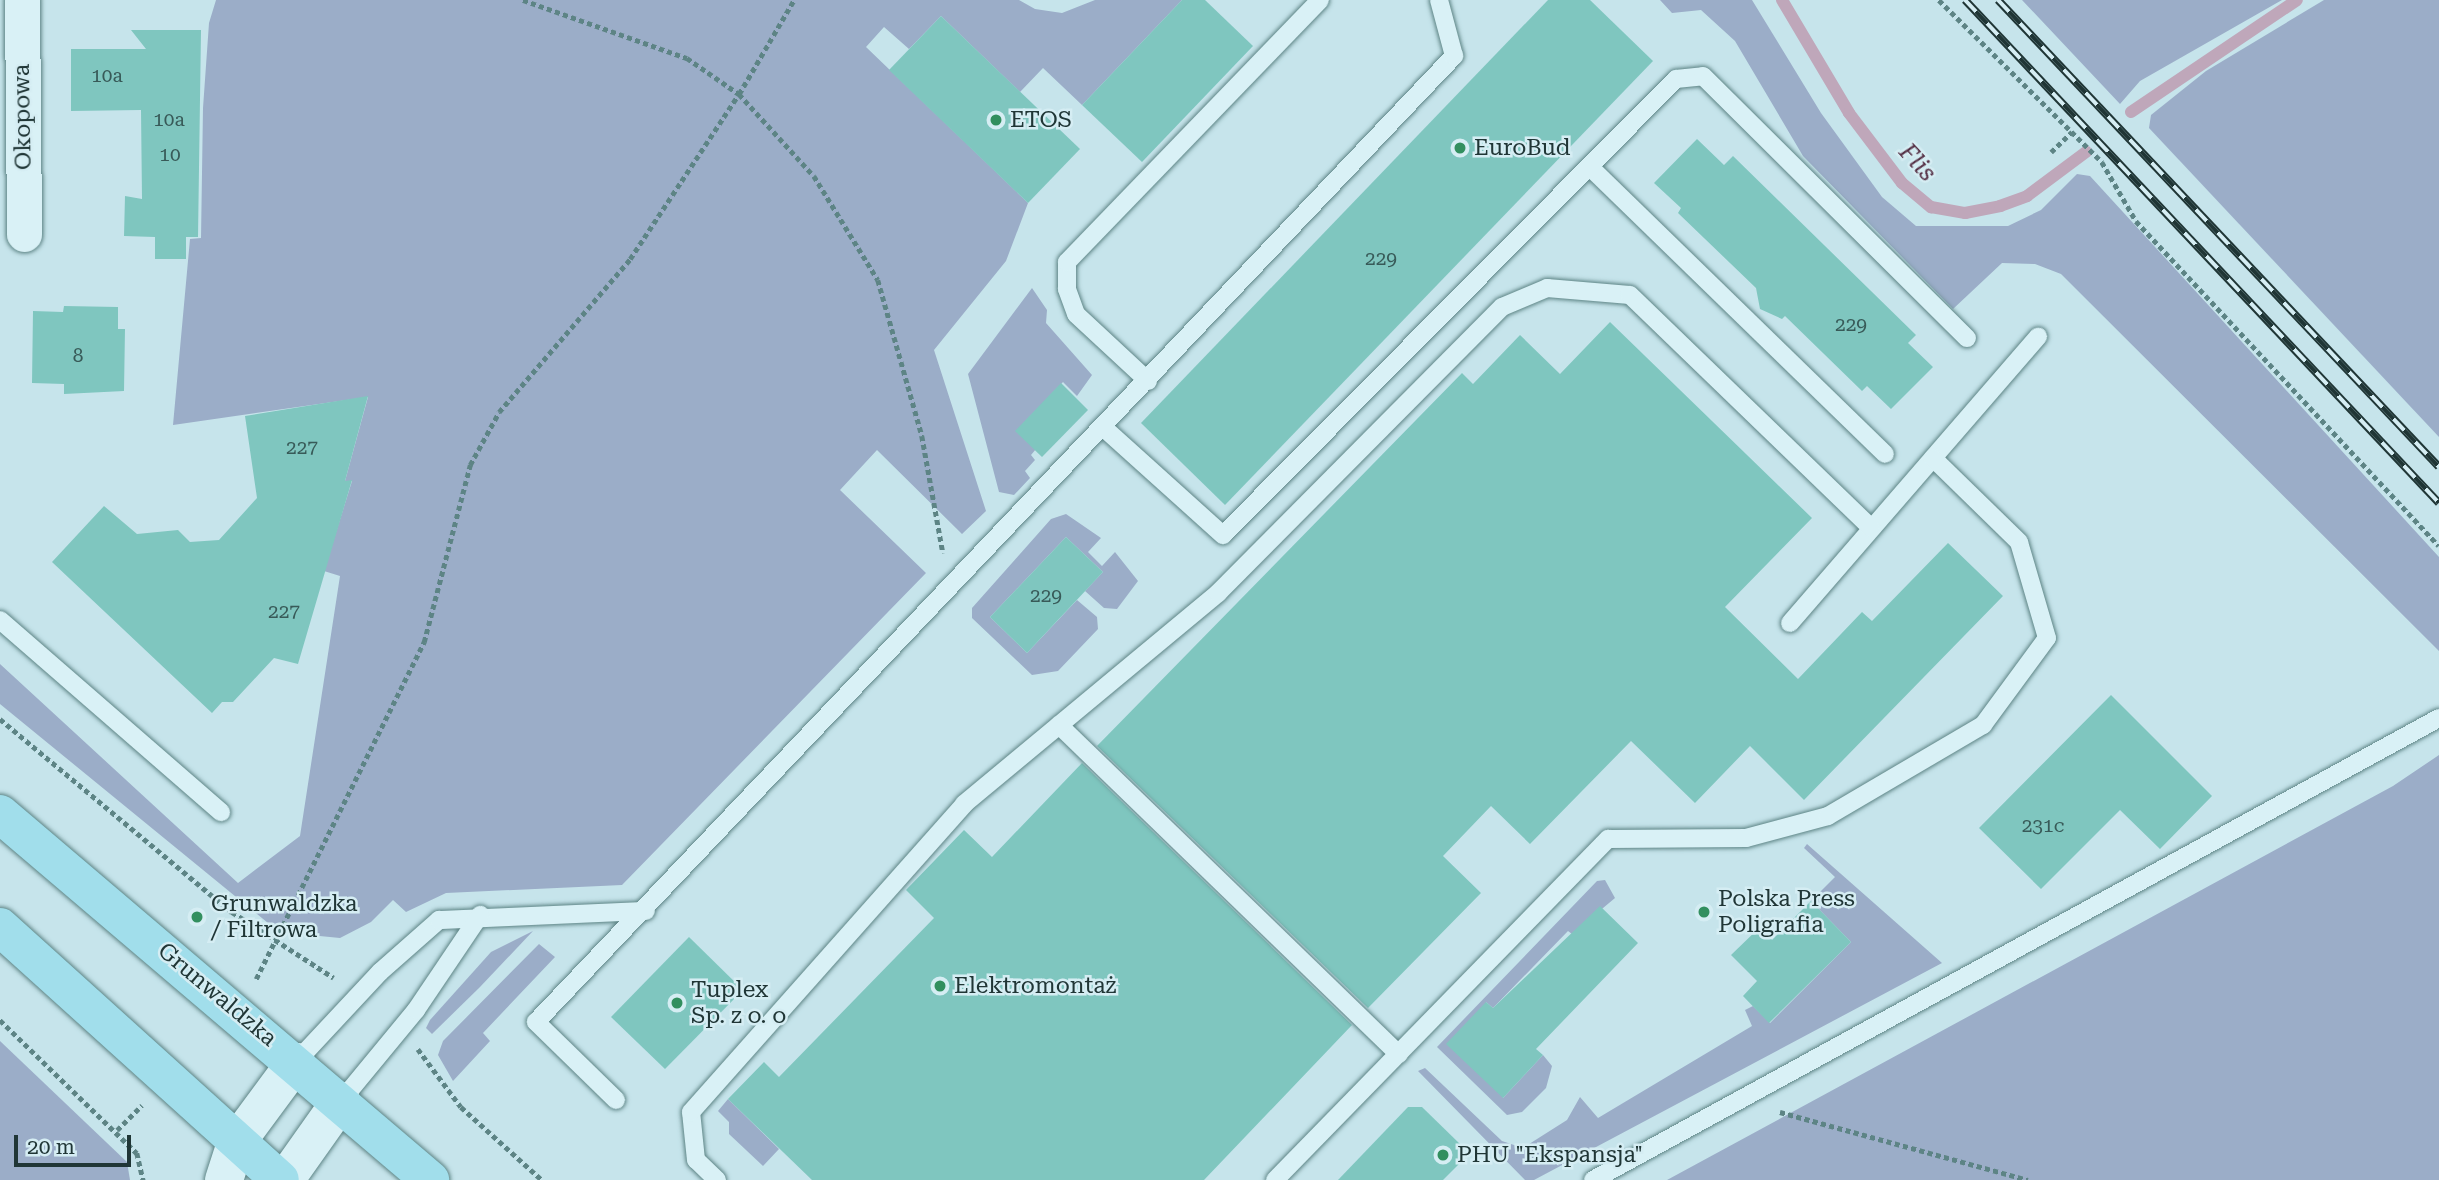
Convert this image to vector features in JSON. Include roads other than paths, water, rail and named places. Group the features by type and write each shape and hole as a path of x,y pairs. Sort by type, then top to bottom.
{"main road":[{"name":"Grunwaldzka","path":"0,814 296,1062 430,1180"},
{"path":"0,927 236,1143 282,1180"}],"street":[{"name":"Okopowa","path":"22,0 24,234"},
{"path":"223,1180 236,1143 296,1062"},
{"path":"282,1180 341,1101"}],"lane":[{"path":"1149,381 1076,314 1067,289 1067,262 1321,0"},
{"path":"616,1100 536,1022 646,911 1454,56 1439,0"},
{"path":"1104,428 1223,535 1591,168 1676,79 1703,76 1967,338"},
{"path":"1591,168 1885,454"},
{"path":"718,1180 696,1160 691,1112 964,804 1218,593 1502,307 1546,288 1630,295 1871,528"},
{"path":"1790,623 2038,337"},
{"path":"1275,1180 1608,839 1746,838 1828,816 1983,725 2047,638 2019,542 1933,458"},
{"path":"0,620 221,812"},
{"path":"1593,1180 2439,718"},
{"path":"1059,725 1399,1054"},
{"path":"296,1062 423,931 439,920 480,915 646,911"},
{"path":"341,1101 430,992 480,915"}],"waterway":[{"name":"Flis","path":"1782,0 1849,113 1902,183 1931,207 1965,213 2000,206 2027,196 2086,152"},
{"name":"Flis","path":"2131,112 2297,0"}],"railway":[{"path":"1965,0 2439,503"},
{"path":"1998,0 2439,467"}],"place":[{"name":"ETOS","path":"996,120"},
{"name":"EuroBud","path":"1460,148"},
{"name":"Polska Press Poligrafia","path":"1704,912"},
{"name":"Grunwaldzka / Filtrowa","path":"197,917"},
{"name":"Elektromontaż","path":"940,986"},
{"name":"Tuplex Sp. z o. o","path":"677,1003"},
{"name":"PHU \"Ekspansja\"","path":"1443,1155"}]}
